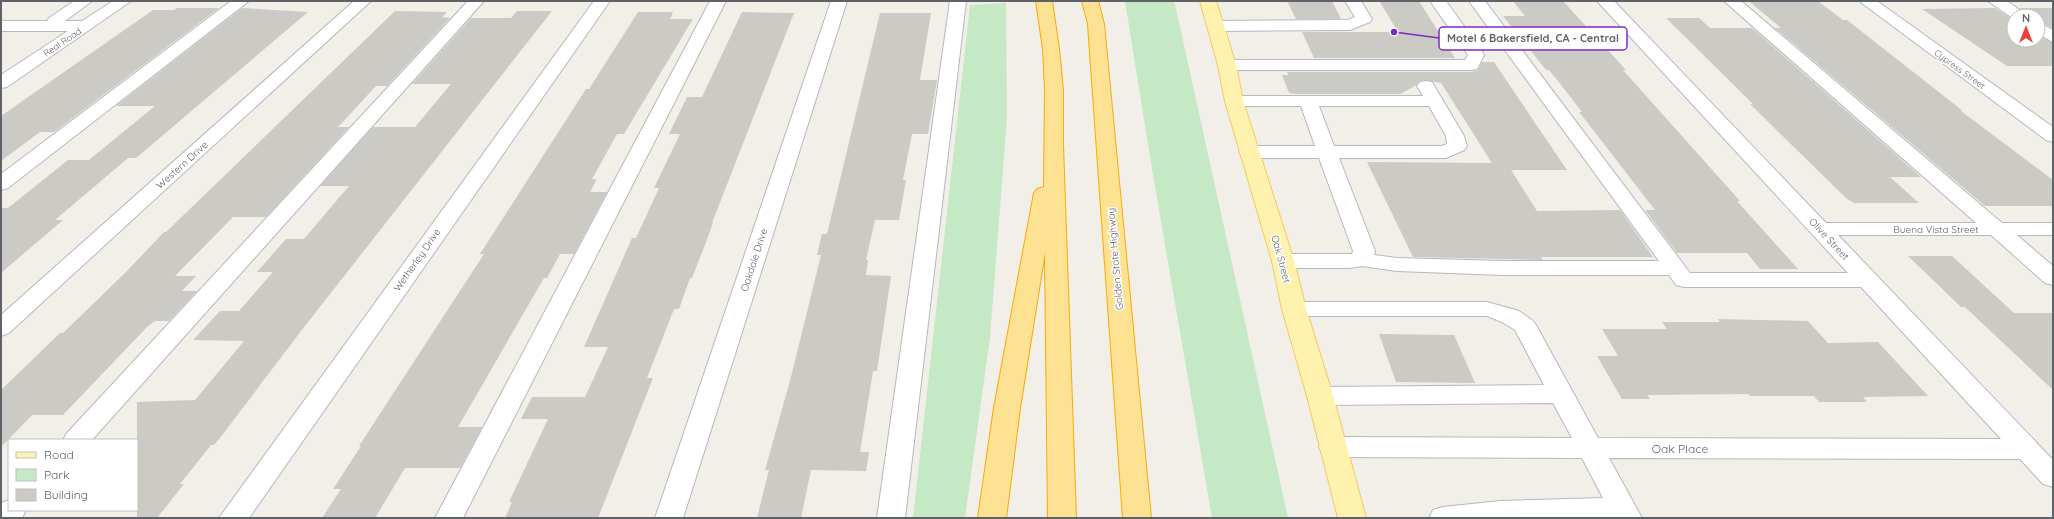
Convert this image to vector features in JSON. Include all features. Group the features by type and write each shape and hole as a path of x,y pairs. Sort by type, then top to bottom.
{"highway":[{"path":"1044,1 1051,48 1054,90 1052,145 1062,518"},
{"name":"Golden State Highway","path":"1090,1 1096,24 1137,518"},
{"path":"992,518 1007,408 1052,145"}],"main road":[{"name":"Oak Street","path":"1208,1 1227,65 1234,101 1283,261 1294,309 1320,396 1332,447 1352,518"}],"street":[{"path":"55,21 84,1"},
{"name":"Real Road","path":"1,83 124,1"},
{"path":"1,184 241,1"},
{"name":"Western Drive","path":"1,328 363,1"},
{"path":"77,439 476,1"},
{"name":"Wetherley Drive","path":"233,518 602,1"},
{"path":"449,518 718,1"},
{"name":"Oakdale Drive","path":"669,518 839,1"},
{"path":"891,518 958,1"},
{"path":"1216,26 1350,25 1364,19 1353,1"},
{"path":"1227,65 1471,64 1476,55 1438,1"},
{"path":"1477,1 1684,280 1868,280"},
{"name":"Olive Street","path":"1605,1 2053,477"},
{"path":"1732,1 2053,278"},
{"name":"Cypress Street","path":"1867,1 2053,136"},
{"path":"1996,1 2007,8"},
{"path":"1,26 86,26"},
{"path":"1,40 23,26"},
{"path":"1234,101 1308,101 1430,94 1455,136 1457,146 1446,152 1249,152"},
{"path":"1308,101 1364,251 1362,259"},
{"name":"Buena Vista Street","path":"1819,228 2053,229"},
{"path":"1283,261 1350,261 1362,259 1383,264 1478,265 1503,268 1675,268"},
{"path":"1294,309 1487,309 1509,314 1524,325 1626,514 1500,512 1443,518"},
{"path":"1320,396 1562,394"},
{"name":"Oak Place","path":"1332,447 2027,449"}],"green space":[{"path":"1125,1 1171,1 1175,4 1288,518 1212,518 1152,169"},
{"path":"1006,3 1007,118 990,337 965,518 913,518 970,5"}],"building":[{"path":"1287,1 1332,1 1341,19 1296,19"},
{"path":"1419,1 1455,58 1314,58 1302,32 1398,32 1380,2"},
{"path":"1513,1 1563,1 1626,70 1623,70 1740,201 1737,201 1798,269 1760,269 1747,253 1677,253 1645,210 1655,210 1579,112 1582,112 1558,81 1549,70 1546,70 1503,16 1525,16"},
{"path":"1750,2 1819,2 1843,20 1847,20 1963,111 1961,111 2053,180 2053,206 1985,206 1775,28 1781,28"},
{"path":"177,8 219,8 54,132 40,132 1,161 1,116 153,10 174,10"},
{"path":"242,8 308,12 136,158 128,158 55,220 63,220 1,273 1,208 8,208 68,160 89,160 155,106 116,106"},
{"path":"1995,8 2006,15 2006,48 2046,48 2046,40 2053,43 2053,66 2007,66 1922,9"},
{"path":"2046,8 2053,8 2053,28 2046,25"},
{"path":"395,11 447,12 442,17 450,18 387,86 376,86 337,127 349,127 266,217 233,217 175,276 196,276 182,291 197,291 169,321 155,321 148,326 63,415 32,415 1,447 1,390 60,333 63,333 126,272 164,232 166,232"},
{"path":"517,11 552,11 301,331 223,434 214,445 211,445 180,484 184,484 157,518 137,518 137,402 195,400 244,341 193,340 220,311 239,311 273,272 257,272 286,239 304,239 349,186 320,186 373,127 415,127 451,84 412,84 471,18 511,18"},
{"path":"638,12 673,12 670,19 693,19 624,134 617,134 592,179 597,179 590,192 607,192 574,254 560,254 547,278 544,278 458,427 482,427 460,468 405,468 375,518 322,518 341,489 333,489 361,446 359,446 484,254 480,254 586,89 589,89"},
{"path":"742,12 794,13 692,278 690,278 679,309 674,309 647,378 653,378 598,518 505,518 512,502 509,502 548,419 521,419 532,397 585,397 608,347 584,347 632,238 636,238 659,188 654,188 680,134 669,134 687,97 702,97"},
{"path":"880,13 931,13 920,80 937,80 928,134 912,134 903,180 906,180 899,220 875,220 866,260 868,260 866,275 891,276 877,371 873,371 860,452 869,452 866,471 811,470 801,518 757,518 769,470 765,470 791,377 821,255 817,255 822,234 827,234"},
{"path":"1666,18 1699,18 1710,28 1752,28 1921,177 1890,177 1919,203 1854,203 1846,198 1750,104 1753,104"},
{"path":"1482,62 1494,62 1567,170 1511,170 1537,211 1620,210 1653,257 1541,257 1543,260 1413,257 1367,162 1492,163 1441,83 1426,80 1420,81 1401,94 1296,94 1289,93 1282,75 1288,75 1287,72 1471,72 1478,70"},
{"path":"1908,256 1952,256 2014,313 2053,313 2053,390 1965,307 1961,307"},
{"path":"1718,319 1808,321 1828,343 1878,342 1928,396 1863,397 1867,402 1819,402 1814,396 1750,396 1748,394 1647,395 1650,399 1622,399 1597,356 1618,356 1602,329 1667,329 1662,322 1720,322"},
{"path":"1379,334 1454,335 1475,383 1396,382"}],"place":[{"name":"Motel 6 Bakersfield, CA - Central","path":"1394,32"}]}
